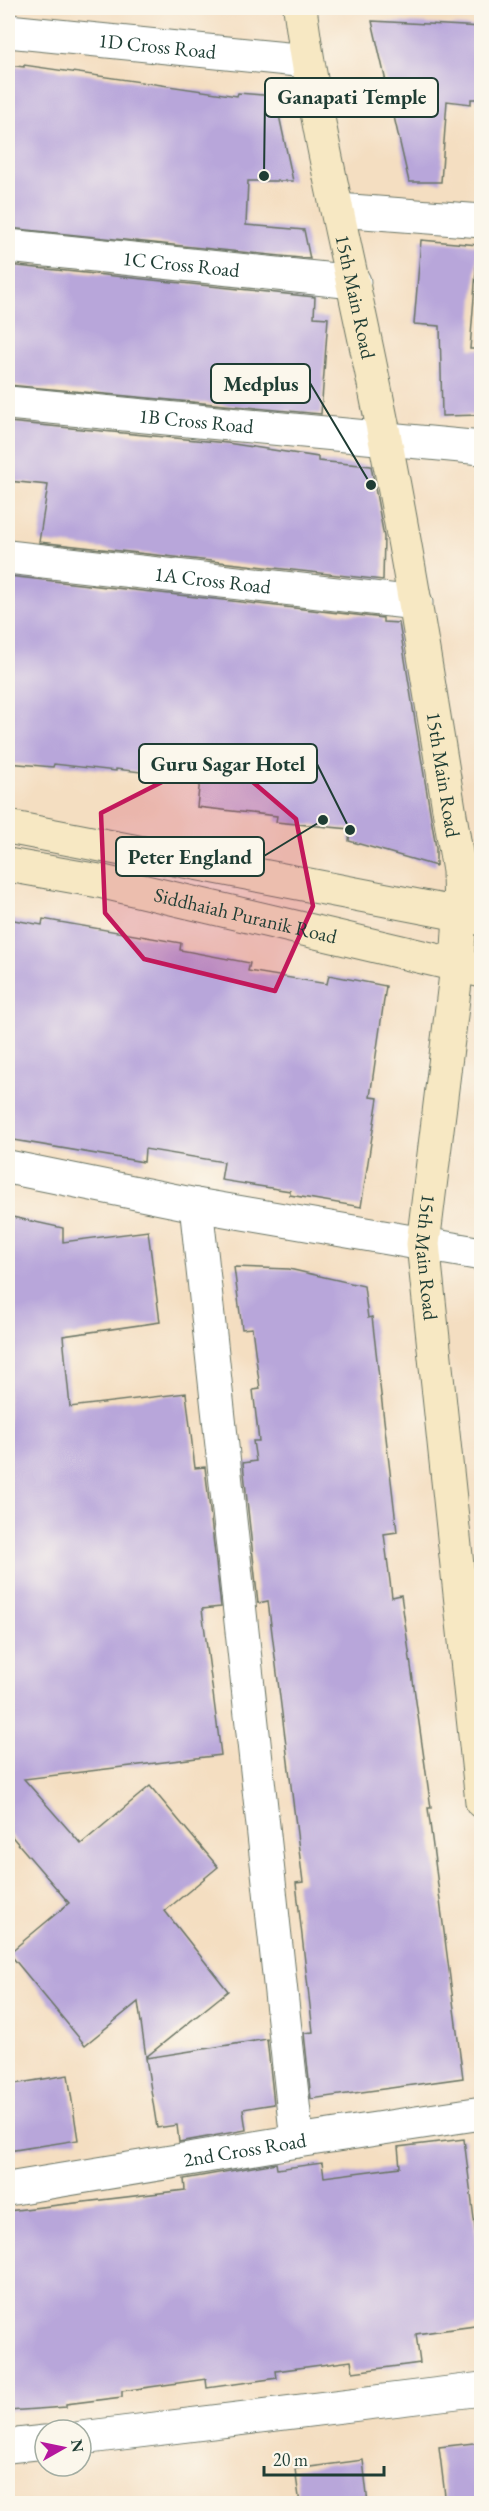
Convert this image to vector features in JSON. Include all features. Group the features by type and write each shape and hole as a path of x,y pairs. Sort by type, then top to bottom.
{"street":[{"name":"15th Main Road","path":"300,8 307,61 386,439 416,603 459,871 471,916 469,969 423,1244 482,1802"},
{"name":"1D Cross Road","path":"8,31 307,61"},
{"path":"338,210 482,221"},
{"name":"1C Cross Road","path":"8,246 354,282"},
{"name":"1B Cross Road","path":"8,403 482,447"},
{"name":"1A Cross Road","path":"8,557 416,603"},
{"name":"Siddhaiah Puranik Road","path":"8,827 471,916"},
{"name":"Siddhaiah Puranik Road","path":"8,865 99,881 469,969"},
{"path":"8,1167 196,1205 482,1254"},
{"path":"196,1205 297,2141"},
{"name":"2nd Cross Road","path":"8,2189 482,2113"},
{"path":"93,2437 482,2389"},
{"path":"8,2446 33,2443"}],"highlighted area":[{"path":"219,753 296,819 313,906 275,991 144,959 105,913 101,813"}],"building":[{"path":"372,21 482,27 482,99 471,99 471,104 447,101 441,182 409,182"},
{"path":"8,65 24,67 24,65 237,96 238,93 275,96 293,181 248,181 246,225 304,230 310,259 8,228"},
{"path":"421,240 478,245 470,349 482,349 482,415 442,416 440,326 414,324"},
{"path":"8,265 315,297 314,317 328,318 321,414 8,385"},
{"path":"8,422 227,443 318,457 318,461 371,466 384,537 383,580 39,542 48,485 8,481"},
{"path":"8,576 383,618 383,622 399,623 436,848 436,866 349,841 350,829 276,822 277,816 197,807 200,779 116,769 116,771 54,764 53,767 8,763"},
{"path":"8,919 42,925 43,919 181,943 180,950 250,963 248,971 327,984 329,975 386,986 370,1097 378,1098 361,1207 290,1195 290,1191 221,1180 224,1162 145,1149 144,1162 8,1139"},
{"path":"8,1216 63,1228 63,1242 148,1231 160,1322 63,1336 70,1407 186,1393 195,1468 205,1467 221,1607 202,1609 221,1755 24,1779 81,1844 150,1786 218,1867 165,1911 228,1991 146,2057 138,2002 85,2045 9,1953 69,1903 8,1832"},
{"path":"234,1267 289,1269 364,1286 368,1318 372,1317 397,1532 384,1534 392,1597 401,1595 431,1808 428,1808 463,2078 311,2099 304,2033 313,2032 296,1883 303,1882 268,1601 258,1603 243,1463 256,1461 253,1441 259,1441 253,1390 260,1389 252,1328 242,1329"},
{"path":"267,2039 274,2104 243,2109 246,2130 179,2142 177,2125 157,2128 146,2058"},
{"path":"68,2075 78,2140 8,2151 8,2085"},
{"path":"464,2139 477,2243 482,2242 482,2325 416,2334 420,2363 353,2372 351,2361 276,2371 277,2378 207,2388 206,2379 122,2391 122,2397 66,2404 66,2407 8,2411 8,2211 185,2190 184,2179 276,2163 277,2169 322,2163 324,2177 400,2167 398,2147"},
{"path":"482,2442 482,2504 446,2504 439,2447"},
{"path":"363,2460 368,2504 300,2504 295,2469"}],"place":[{"name":"Ganapati Temple","path":"264,176"},
{"name":"Medplus","path":"371,485"},
{"name":"Peter England","path":"323,820"},
{"name":"Guru Sagar Hotel","path":"350,830"}]}
